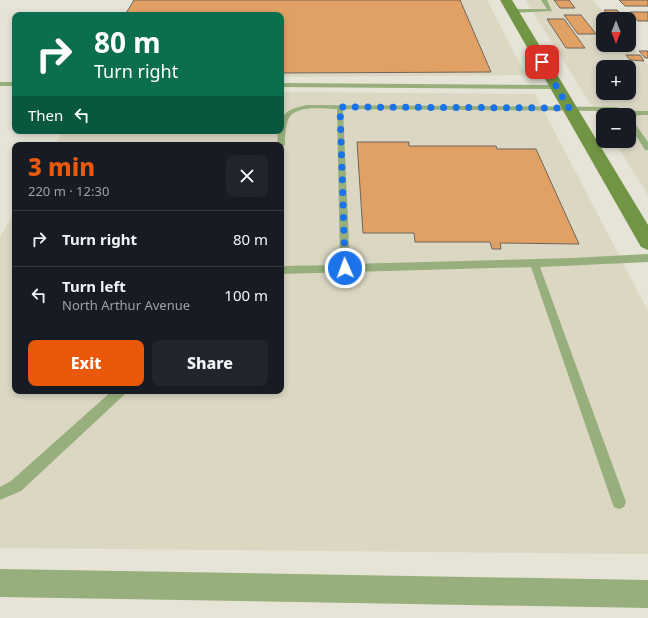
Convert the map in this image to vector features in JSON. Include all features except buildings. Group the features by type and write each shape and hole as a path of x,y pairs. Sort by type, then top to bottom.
{"street":[{"path":"510,6 648,242"},
{"path":"0,583 648,594"}],"lane":[{"path":"510,6 550,10 544,0"},
{"path":"0,84 12,84"},
{"path":"284,85 557,87"},
{"path":"284,118 286,114 294,109 307,107 596,108"},
{"path":"340,107 345,268"},
{"path":"636,115 648,113"},
{"path":"636,130 648,148"},
{"path":"284,270 534,263 648,258"},
{"path":"534,263 619,502"},
{"path":"0,494 16,486 117,394"}],"shaded area":[{"path":"140,0 487,0 526,75 284,77 284,12 133,12"},
{"path":"525,0 593,0 603,12 596,12 596,52 636,52 636,50 648,65 648,195 618,148 636,148 636,108 596,108 596,113"},
{"path":"284,92 535,94 648,311 648,554 0,548 0,237 12,217 12,394 284,394 284,142 56,142 61,134 284,134"}],"route":[{"path":"345,268 340,107 569,108 542,62"}]}
